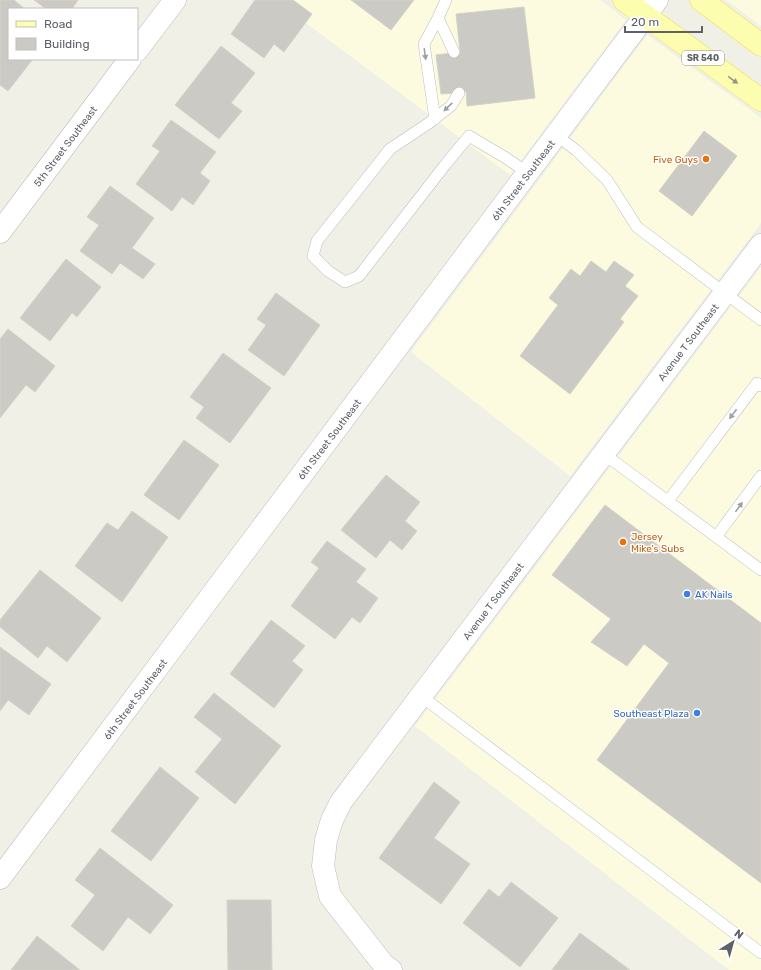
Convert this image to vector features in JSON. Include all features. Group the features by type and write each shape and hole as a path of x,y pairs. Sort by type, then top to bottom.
{"main road":[{"name":"SR 540","path":"624,0 651,8 761,100"},
{"path":"701,0 761,45"}],"street":[{"path":"138,49 175,0"},
{"name":"6th Street Southeast","path":"0,878 651,8"},
{"name":"5th Street Southeast","path":"0,232 129,60"},
{"name":"Avenue T Southeast","path":"385,968 330,896 323,866 326,840 332,820 341,802 761,245"}],"lane":[{"path":"435,119 424,44 446,0"},
{"path":"438,18 454,52"},
{"path":"459,93 451,106 435,119 390,149 317,241 313,256 328,271 345,282 359,276 469,136 528,173"},
{"path":"556,135 577,151 607,180 637,227 761,320"},
{"path":"668,501 759,384"},
{"path":"604,454 761,569"},
{"path":"716,537 761,476"},
{"path":"421,696 761,953"}],"shaded area":[{"path":"275,0 600,0 626,20 510,175"},
{"path":"726,0 761,0 761,26"},
{"path":"647,35 761,118 761,223 570,476 411,352"},
{"path":"761,267 761,970 729,970 415,726"}],"building":[{"path":"0,0 14,0 24,8 8,8 8,60 32,60 8,91 0,85"},
{"path":"34,0 78,0 73,8 45,8"},
{"path":"255,0 293,0 312,14 284,52 274,44 264,58 231,34"},
{"path":"351,0 414,0 391,30"},
{"path":"524,7 535,98 467,106 466,91 441,94 436,55 460,52 456,14"},
{"path":"221,46 255,73 231,103 242,111 219,139 175,105"},
{"path":"171,120 216,152 200,173 210,181 193,205 182,197 172,211 136,184 160,151 152,146"},
{"path":"704,131 737,156 692,216 659,191"},
{"path":"110,186 154,218 132,248 155,264 143,279 120,263 112,274 80,251 99,225 87,217"},
{"path":"66,259 101,287 77,317 72,313 50,341 20,318"},
{"path":"591,261 606,272 614,261 634,275 625,286 638,296 620,319 624,322 570,394 520,356 558,305 549,298 571,269 580,276"},
{"path":"276,293 320,325 284,376 248,350 266,325 257,319"},
{"path":"8,329 55,366 35,392 26,385 0,418 0,339"},
{"path":"223,353 271,388 230,443 196,418 204,407 190,397"},
{"path":"184,440 219,465 179,520 144,495"},
{"path":"386,475 420,502 405,521 417,531 402,550 390,540 376,558 341,530"},
{"name":"Southeast Plaza","path":"605,505 761,623 761,883 597,760 669,663 644,644 627,666 591,642 611,619 552,575"},
{"path":"132,511 168,537 122,602 75,566 107,523 118,530"},
{"path":"327,541 366,569 356,582 378,598 360,623 352,617 335,639 291,606 319,568 311,562"},
{"path":"40,570 101,618 67,662 47,646 38,658 0,627 0,620"},
{"path":"271,620 305,646 292,661 303,670 274,708 230,674"},
{"path":"0,647 51,684 29,715 8,700 0,711"},
{"path":"214,693 281,746 235,804 195,772 222,739 194,717"},
{"path":"160,767 199,798 151,861 111,831"},
{"path":"434,782 460,802 434,838 470,864 441,904 379,858"},
{"path":"100,848 173,905 150,934 128,917 103,951 71,926 95,895 75,880"},
{"path":"511,882 558,918 520,967 463,923 489,889 499,897"},
{"path":"227,900 271,900 272,970 228,970"},
{"path":"580,933 630,970 552,970"},
{"path":"37,936 80,970 11,970"}],"place":[{"name":"Five Guys","path":"706,159"},
{"name":"Jersey Mike's Subs","path":"623,542"},
{"name":"AK Nails","path":"687,594"},
{"name":"Southeast Plaza","path":"697,713"}]}
